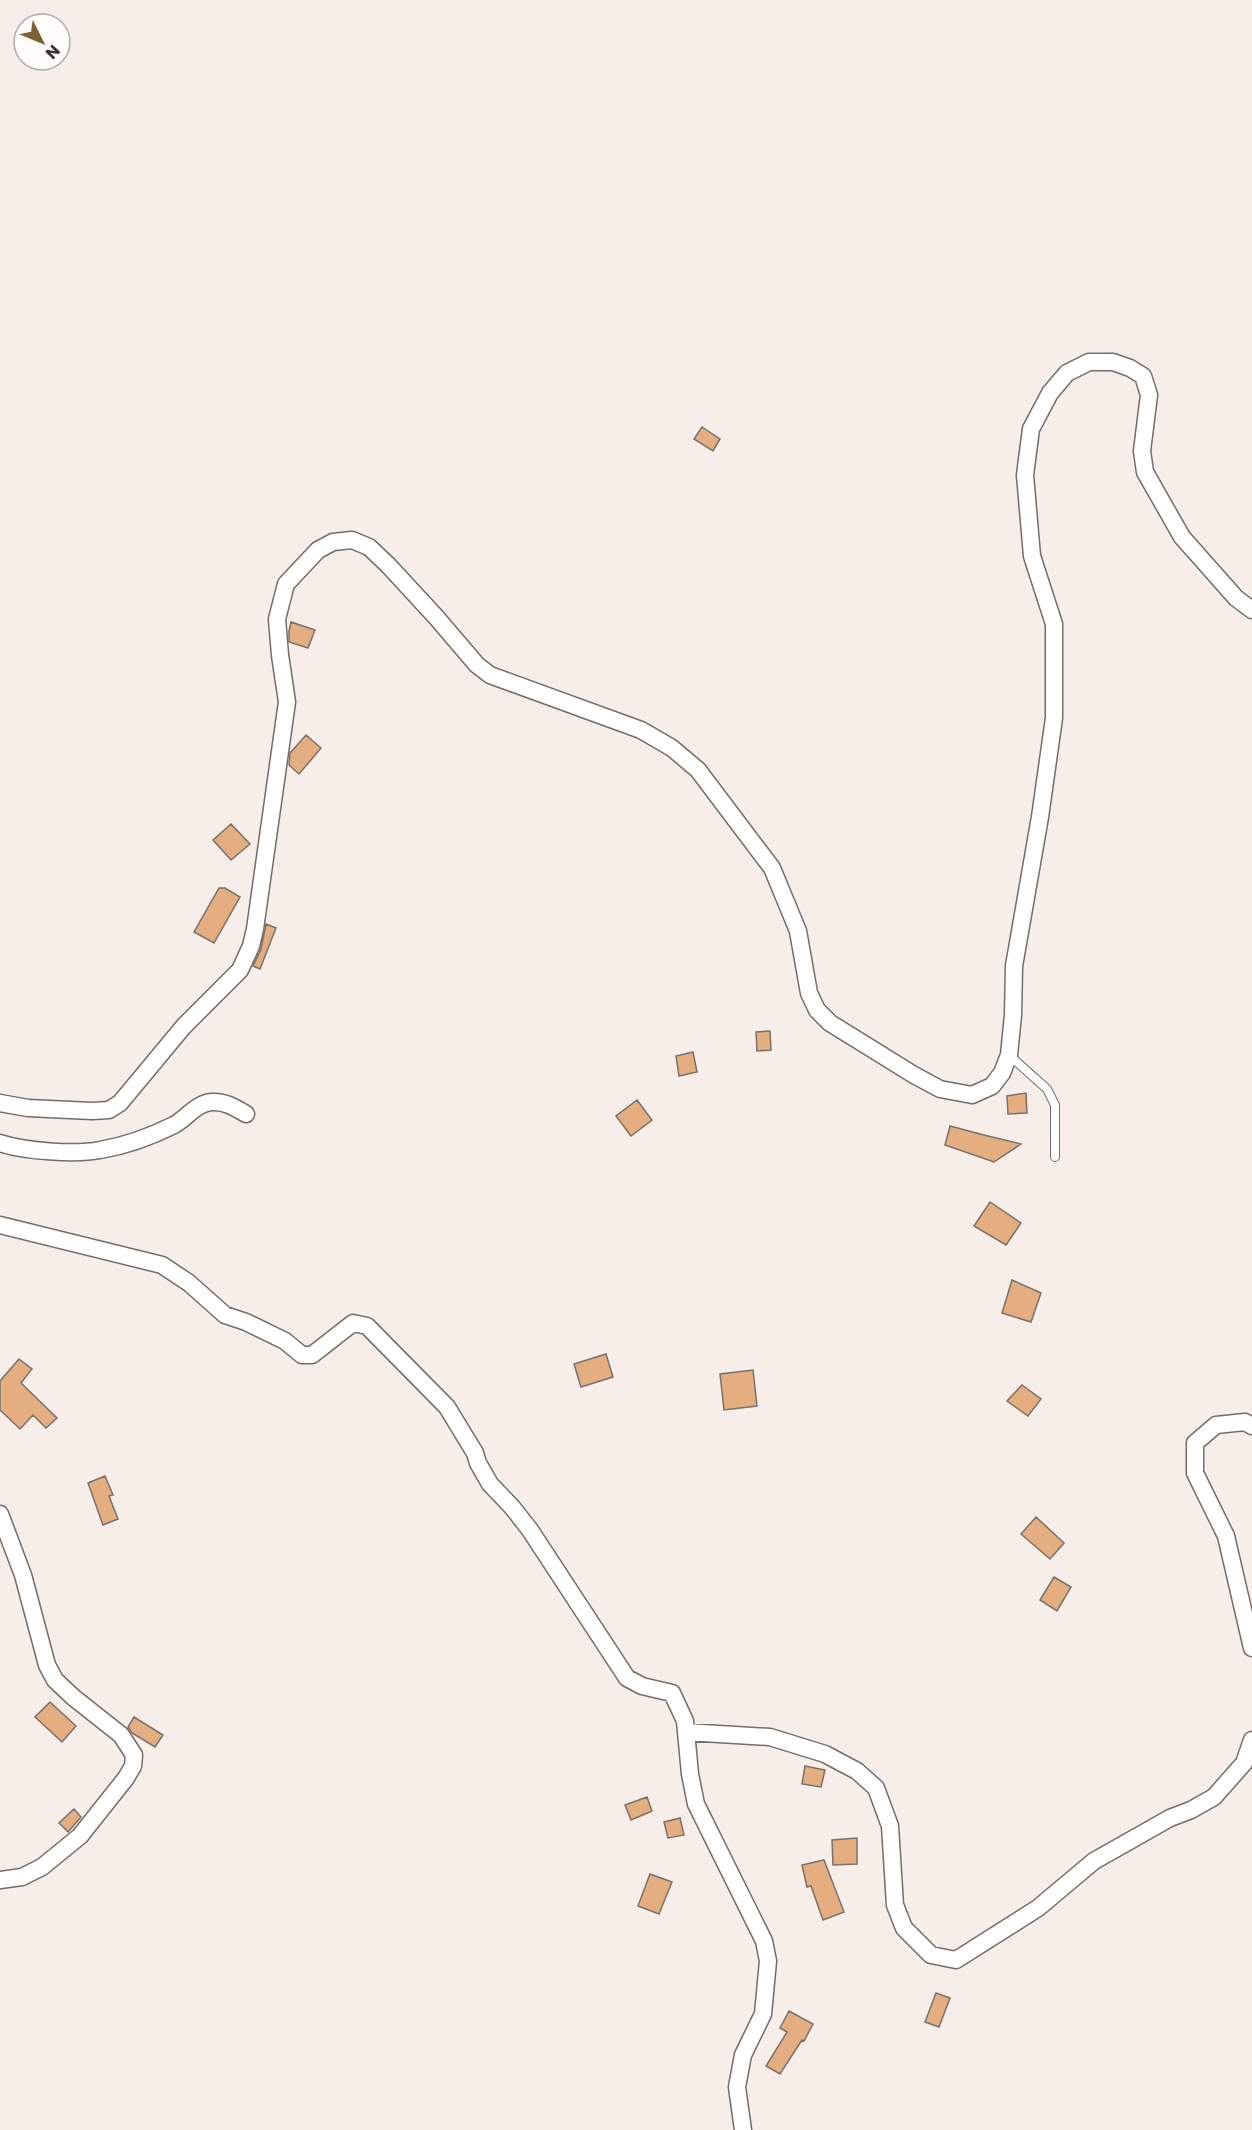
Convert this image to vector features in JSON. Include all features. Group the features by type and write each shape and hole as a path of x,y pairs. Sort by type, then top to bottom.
{"street":[{"path":"0,1102 28,1108 109,1110 135,1088 184,1026 240,970 251,946 255,929 287,702 277,619 286,584 318,550 333,542 352,540 369,547 388,565 477,665 490,675 641,730 672,748 698,770 772,868 798,931 809,993 817,1011 830,1023 914,1075 940,1089 972,1095 992,1086 1002,1073 1010,1055 1014,966 1040,817 1054,718 1054,624 1032,556 1025,475 1031,429 1050,393 1067,373 1089,362 1113,362 1143,376 1149,394 1142,451 1144,472 1182,537 1236,598 1252,610"},
{"path":"0,1143 18,1149 99,1151 154,1134 177,1124 195,1108 211,1102 223,1102 246,1114"},
{"path":"0,1225 162,1264 189,1283 225,1315 246,1322 285,1341 302,1355 312,1355 353,1323 367,1326 447,1407 475,1453 477,1463 490,1484 530,1530 627,1678 642,1686 672,1693 679,1704 686,1732 690,1774 696,1803 764,1941 768,1960 763,2014 743,2055 737,2087 743,2130"},
{"path":"1252,1426 1245,1422 1216,1425 1195,1443 1195,1473 1226,1536 1252,1648"},
{"path":"0,1514 23,1575 46,1665 56,1680 73,1697 121,1735 134,1755 133,1766 126,1778 80,1836 42,1867 22,1876 0,1880"},
{"path":"686,1732 770,1737 825,1754 858,1771 876,1788 890,1826 895,1905 904,1928 931,1955 956,1960 1038,1908 1094,1861 1170,1818 1191,1810 1214,1797 1244,1763 1252,1740"}],"lane":[{"path":"1010,1055 1047,1089 1055,1105 1055,1157"}],"building":[{"path":"702,427 720,439 713,451 694,439"},
{"path":"291,622 315,630 308,648 289,642"},
{"path":"306,735 321,748 299,774 289,765 290,753"},
{"path":"231,824 250,844 231,860 213,840"},
{"path":"219,888 225,888 240,897 214,943 194,932"},
{"path":"266,924 276,928 260,969 253,966 261,949"},
{"path":"770,1031 771,1050 757,1051 756,1032"},
{"path":"693,1052 697,1072 679,1076 676,1056"},
{"path":"1026,1093 1027,1113 1008,1114 1007,1096"},
{"path":"637,1100 652,1120 631,1136 616,1116"},
{"path":"950,1126 1021,1144 994,1162 945,1145"},
{"path":"990,1202 1021,1223 1006,1245 974,1226"},
{"path":"1012,1280 1041,1293 1031,1322 1002,1313"},
{"path":"606,1354 613,1377 581,1387 574,1364"},
{"path":"19,1359 32,1369 21,1383 57,1418 46,1428 33,1415 20,1429 0,1410 0,1381"},
{"path":"753,1370 757,1406 724,1410 720,1374"},
{"path":"1022,1385 1041,1399 1028,1416 1007,1401"},
{"path":"105,1476 113,1495 109,1496 118,1519 103,1525 88,1483"},
{"path":"1036,1517 1064,1543 1050,1559 1021,1534"},
{"path":"1054,1577 1071,1587 1057,1611 1040,1600"},
{"path":"50,1702 76,1726 62,1742 35,1717"},
{"path":"134,1717 163,1735 155,1747 132,1733 128,1727"},
{"path":"805,1766 825,1770 821,1787 802,1784"},
{"path":"647,1797 652,1811 631,1820 625,1805"},
{"path":"74,1809 81,1817 68,1832 59,1823"},
{"path":"680,1818 684,1835 668,1838 664,1822"},
{"path":"857,1838 857,1864 833,1865 832,1840"},
{"path":"824,1860 844,1912 823,1920 811,1886 807,1887 802,1865"},
{"path":"650,1874 672,1882 659,1914 638,1906"},
{"path":"936,1993 950,1998 939,2027 925,2022"},
{"path":"789,2011 813,2024 804,2041 802,2040 780,2074 766,2066 787,2032 780,2028"}]}
